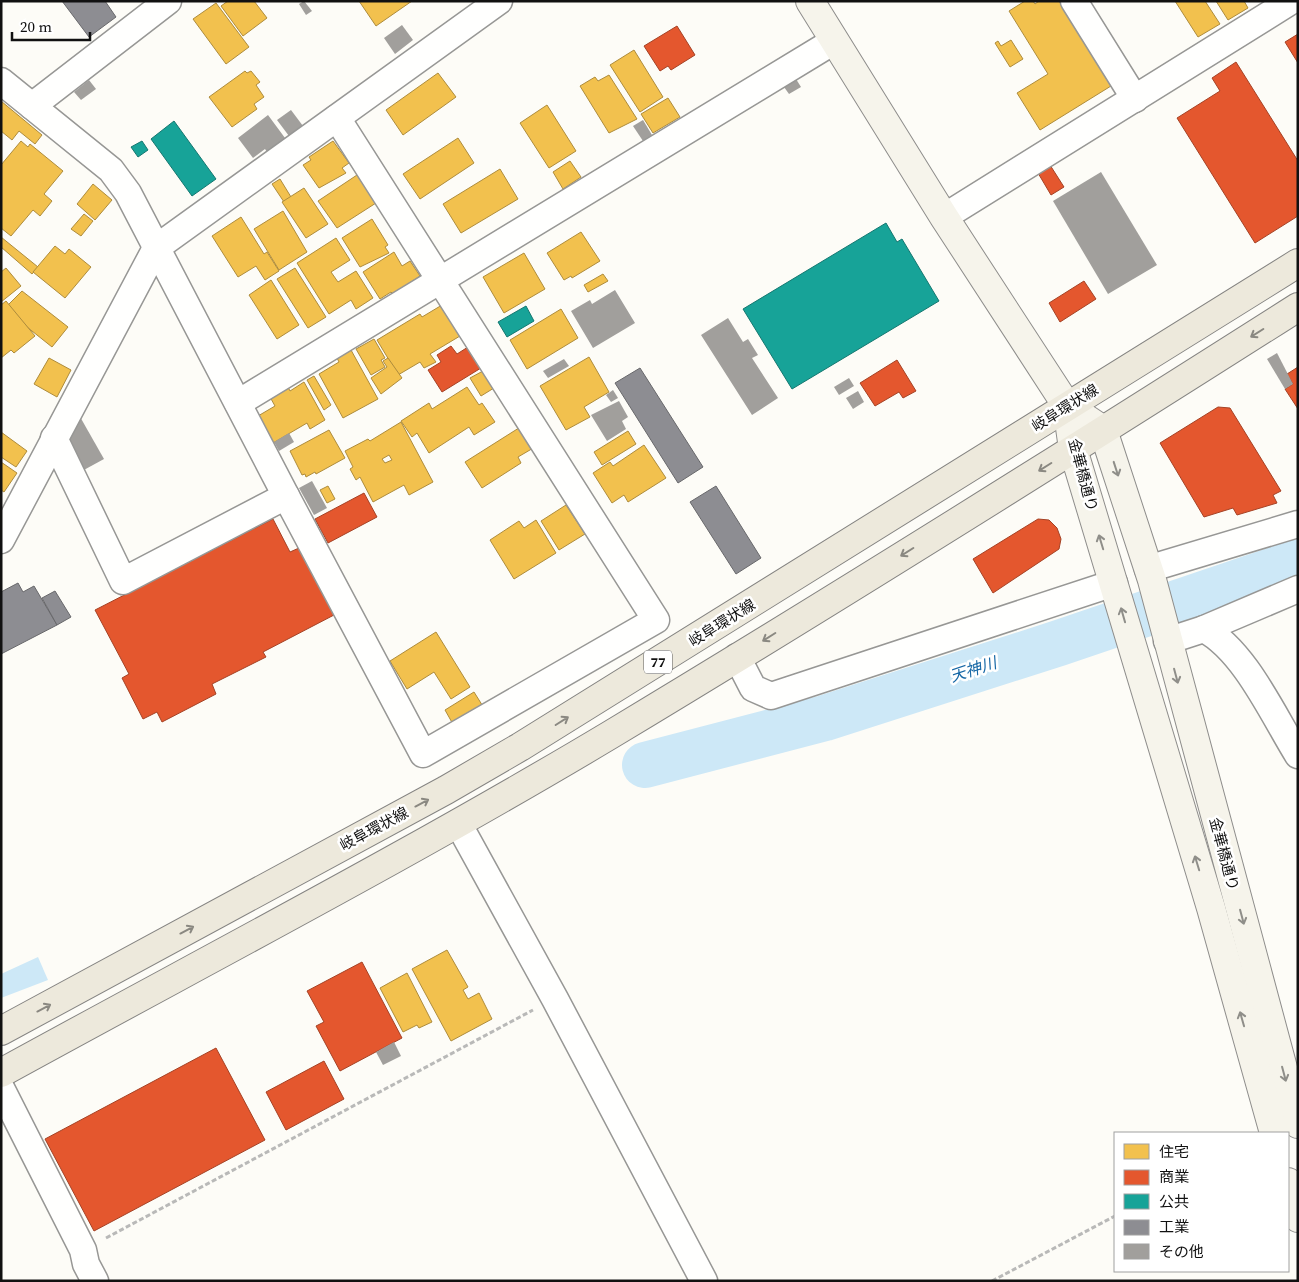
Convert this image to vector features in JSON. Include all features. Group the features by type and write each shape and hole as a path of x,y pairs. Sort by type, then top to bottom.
{"main road":[{"name":"岐阜環状線","path":"1,1031 446,790 520,747 1298,263"},
{"name":"77","path":"1,1073 458,823 609,735 1074,449 1298,307"}],"street":[{"path":"32,106 168,1"},
{"path":"1,540 156,248 499,1"},
{"path":"810,1 944,216 1068,406"},
{"path":"1074,1 1135,99"},
{"path":"944,216 1291,1"},
{"path":"238,403 442,281 834,41"},
{"path":"1,81 110,170 128,192 286,496 424,754 656,620 337,118"},
{"name":"金華橋通り","path":"1068,406 1103,430 1150,574 1298,1124"},
{"name":"金華橋通り","path":"1068,406 1074,449 1211,908 1274,1132"},
{"path":"54,438 122,581 286,496"},
{"path":"1150,574 1298,524"},
{"path":"737,657 753,688 771,696 1115,586"},
{"path":"1165,635 1204,629 1298,589"},
{"path":"1204,629 1217,636 1249,674 1298,755"},
{"path":"458,823 555,998 704,1281"},
{"path":"1,1088 83,1250 86,1264 95,1281"},
{"path":"1289,1186 1298,1218"}],"path":[{"path":"83,1250 555,998"},
{"path":"992,1281 1114,1217"}],"water":[{"path":"38,957 48,980 1,998 1,974"}],"building: 住宅":[{"path":"228,1 254,1 267,18 243,36 221,6"},
{"path":"359,1 412,1 376,26"},
{"path":"1025,1 1033,1 1035,4 1039,1 1059,1 1111,86 1040,130 1017,93 1048,74 1009,11"},
{"path":"1175,1 1205,1 1220,24 1198,37"},
{"path":"1216,1 1244,1 1248,8 1228,20"},
{"path":"216,3 249,47 226,64 193,19"},
{"path":"1011,40 1023,59 1010,67 995,43 998,41 1001,46"},
{"path":"634,50 663,97 640,112 610,65"},
{"path":"245,71 247,73 251,71 260,82 256,85 264,97 254,104 257,109 232,127 209,97"},
{"path":"438,73 456,97 403,135 386,110"},
{"path":"609,75 637,119 609,133 580,86 595,77 598,81"},
{"path":"668,98 680,117 653,133 641,114"},
{"path":"1,101 42,135 35,144 19,131 12,140 1,131"},
{"path":"547,105 576,151 549,168 520,123"},
{"path":"458,138 474,163 420,199 403,174"},
{"path":"21,141 28,147 30,144 63,171 44,194 52,201 40,216 33,210 11,236 1,228 1,165"},
{"path":"333,141 349,163 342,168 346,173 319,188 303,165 311,160 309,157"},
{"path":"570,161 581,177 563,189 553,172"},
{"path":"500,169 518,199 461,233 443,204"},
{"path":"357,175 376,203 337,228 318,201"},
{"path":"280,179 291,197 284,202 272,184"},
{"path":"93,184 112,200 95,220 77,204"},
{"path":"304,188 328,224 306,238 282,202"},
{"path":"283,211 307,252 279,270 254,229"},
{"path":"84,214 93,221 81,236 71,229"},
{"path":"241,217 264,254 267,252 279,271 265,280 256,266 238,277 212,236"},
{"path":"372,219 388,245 385,247 389,253 360,267 342,238"},
{"path":"581,232 600,261 572,278 571,276 564,280 547,253"},
{"path":"1,237 38,267 32,274 1,247"},
{"path":"336,238 350,260 331,272 338,282 356,271 373,298 356,309 351,300 329,314 297,263"},
{"path":"55,246 65,254 69,249 91,267 65,298 33,272"},
{"path":"394,252 402,266 410,261 420,276 393,294 391,292 380,299 363,272"},
{"path":"524,253 545,289 504,313 483,277"},
{"path":"6,268 21,286 1,302 1,272"},
{"path":"295,268 326,317 308,328 277,279"},
{"path":"603,274 608,281 588,292 584,285"},
{"path":"271,280 299,325 277,339 249,295"},
{"path":"22,291 68,327 52,347 27,327 8,305"},
{"path":"6,301 35,336 14,353 11,350 1,358 1,305"},
{"path":"442,305 460,336 430,354 436,362 424,368 420,362 398,375 377,340 420,314 422,317"},
{"path":"561,309 578,338 527,369 510,340"},
{"path":"374,339 385,358 381,360 385,367 371,375 356,349"},
{"path":"351,350 378,399 343,418 319,374 339,362 337,358"},
{"path":"589,357 609,392 584,407 590,417 566,430 540,386"},
{"path":"49,358 71,370 57,397 34,384"},
{"path":"388,358 402,378 381,394 371,378 387,367 383,361"},
{"path":"483,371 494,388 481,396 470,378"},
{"path":"314,376 331,405 324,410 307,380"},
{"path":"304,382 325,420 310,429 307,423 273,443 258,416 275,406 270,397 288,387 290,391"},
{"path":"467,387 479,405 482,403 495,422 474,435 469,427 429,453 417,433 412,437 401,421 429,403 432,409"},
{"path":"401,422 433,482 409,495 404,485 373,502 360,477 356,480 350,469 353,467 345,451 368,439 370,441","holes":["389,455 392,460 385,463 382,459"]},
{"path":"522,426 535,447 518,457 521,463 482,488 465,462"},
{"path":"329,430 345,458 316,474 315,472 306,477 305,474 302,475 290,451"},
{"path":"628,431 636,444 602,465 594,452"},
{"path":"1,432 27,451 16,467 1,457"},
{"path":"644,445 666,478 628,502 624,495 612,503 593,473 610,462 613,466"},
{"path":"1,462 17,473 4,492 1,490"},
{"path":"328,486 335,499 327,503 320,490"},
{"path":"566,505 585,534 559,550 541,521"},
{"path":"536,520 556,553 514,579 490,540 519,521 524,528"},
{"path":"436,632 470,687 451,699 434,672 407,689 390,661"},
{"path":"474,692 484,708 454,726 445,710"},
{"path":"447,950 468,987 463,990 468,999 479,993 492,1019 451,1041 412,969"},
{"path":"407,973 432,1022 419,1028 417,1025 403,1032 380,988"}],"building: 商業":[{"path":"677,26 695,55 671,70 668,66 660,71 644,46"},
{"path":"1298,34 1298,63 1285,42"},
{"path":"1236,62 1298,161 1298,216 1255,243 1177,118 1220,91 1212,78"},
{"path":"1050,165 1064,187 1051,195 1038,173"},
{"path":"1084,281 1096,299 1060,322 1049,303"},
{"path":"451,346 457,354 468,347 481,368 442,392 428,370 441,362 437,355"},
{"path":"897,360 916,391 903,398 899,392 875,406 860,383"},
{"path":"1298,367 1298,409 1285,389 1293,384 1287,374"},
{"path":"1218,407 1230,408 1281,491 1273,495 1277,503 1237,515 1233,508 1204,517 1160,443"},
{"path":"364,493 377,517 328,543 315,519"},
{"path":"273,519 290,552 299,548 334,615 263,652 266,657 212,684 216,694 162,722 157,712 143,719 122,678 129,674 95,610"},
{"path":"1038,519 1049,520 1057,528 1061,539 1059,549 993,593 973,559"},
{"path":"362,962 402,1038 340,1071 316,1026 324,1022 307,991"},
{"path":"216,1048 265,1140 94,1231 45,1139"},
{"path":"324,1061 344,1099 286,1130 266,1092"}],"building: 公共":[{"path":"174,121 216,179 192,196 151,139"},
{"path":"142,141 148,150 138,157 131,147"},
{"path":"886,223 897,242 902,239 939,301 792,389 743,309"},
{"path":"526,306 534,321 507,337 498,322"}],"building: 工業":[{"path":"62,1 105,1 116,17 89,37"},
{"path":"640,368 703,467 678,483 615,383"},
{"path":"716,486 761,558 736,574 690,502"},
{"path":"18,583 23,592 34,586 57,625 1,654 1,592"},
{"path":"55,591 71,617 57,625 42,598"}],"building: その他":[{"path":"304,1 312,11 306,15 299,4"},
{"path":"402,25 413,40 395,54 384,38"},
{"path":"796,79 801,87 789,94 784,87"},
{"path":"89,80 96,89 81,100 74,92"},
{"path":"291,110 303,126 289,136 277,120"},
{"path":"268,115 285,138 267,152 265,149 253,158 238,138"},
{"path":"643,120 652,135 643,141 633,126"},
{"path":"1101,172 1157,265 1108,294 1053,201"},
{"path":"615,290 635,323 593,348 571,311 590,300 592,304"},
{"path":"728,318 743,342 748,339 758,355 752,358 778,398 752,415 701,335"},
{"path":"1277,353 1293,384 1285,389 1267,359"},
{"path":"564,359 569,366 548,378 543,371"},
{"path":"849,378 854,386 839,395 834,387"},
{"path":"613,390 618,398 611,402 606,395"},
{"path":"858,391 864,402 853,409 846,398"},
{"path":"619,401 628,417 622,421 626,429 607,441 591,415"},
{"path":"79,415 104,459 82,471 69,448 70,432"},
{"path":"289,433 294,442 279,451 274,442"},
{"path":"312,481 327,508 314,515 299,488"},
{"path":"394,1042 401,1056 383,1065 376,1052"}],"waterway":[{"name":"天神川","path":"645,765 825,718 1059,643 1298,562"}]}
